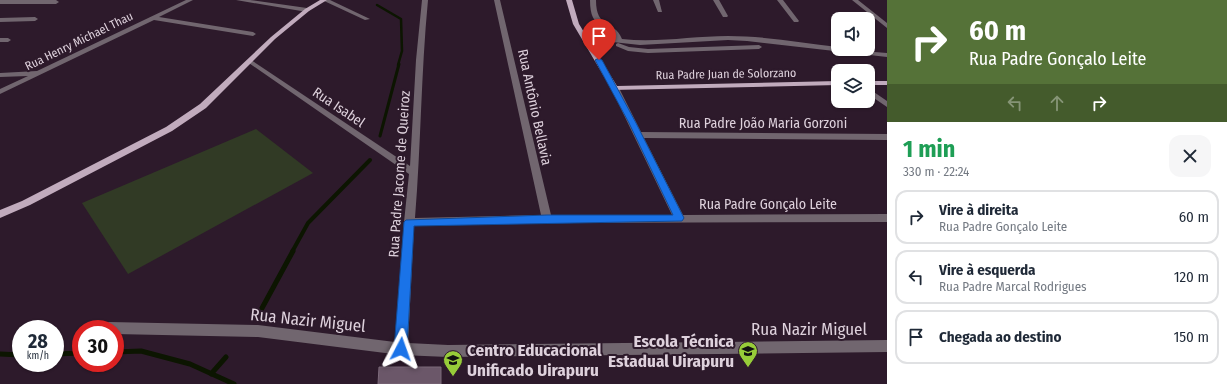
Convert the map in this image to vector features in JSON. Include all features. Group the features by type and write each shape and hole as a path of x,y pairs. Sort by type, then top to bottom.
{"main road":[{"path":"0,214 33,200 169,129 203,106 273,38 307,10 324,0"},
{"path":"569,0 576,24 615,88"},
{"name":"Rua Padre Juan de Solorzano","path":"615,88 831,83"},
{"path":"875,83 887,83"}],"street":[{"name":"Rua Henry Michael Thau","path":"0,92 190,0"},
{"path":"239,0 307,10"},
{"path":"324,0 367,19"},
{"name":"Rua Padre Jacome de Queiroz","path":"401,349 409,222 414,173 419,60 425,0"},
{"name":"Rua Antônio Bellavia","path":"498,0 547,219"},
{"path":"593,0 595,18 615,32 618,36 615,41"},
{"path":"656,0 660,12"},
{"path":"716,0 725,16"},
{"path":"780,0 796,21"},
{"path":"855,0 887,26"},
{"path":"0,2 56,2"},
{"path":"154,18 253,34"},
{"path":"0,20 35,19"},
{"path":"585,37 615,41 653,43 728,38 747,39 887,55"},
{"path":"0,40 8,40"},
{"path":"615,41 628,49 648,52 759,47"},
{"name":"Rua Isabel","path":"249,61 414,173"},
{"path":"0,75 41,73"},
{"path":"615,88 679,218"},
{"path":"875,96 887,105"},
{"name":"Rua Padre João Maria Gorzoni","path":"638,135 887,137"},
{"name":"Rua Padre Gonçalo Leite","path":"409,222 547,219 887,218"},
{"name":"Rua Nazir Miguel","path":"124,328 258,331 401,349 448,351 887,346"}],"green space":[{"path":"256,129 313,173 128,274 82,203"}],"building":[{"path":"379,367 441,367 441,384 378,384"}],"waterway":[{"path":"377,5 401,19 402,51 398,65"},
{"path":"380,136 399,64"},
{"path":"292,252 308,223 370,160"},
{"path":"261,310 293,251"},
{"path":"124,352 141,351 190,364 211,374"},
{"path":"64,354 72,353"},
{"path":"0,354 12,355"},
{"path":"211,374 226,357"},
{"path":"211,374 234,384"}],"place":[{"name":"Escola Técnica Estadual Uirapuru","path":"748,368"},
{"name":"Centro Educacional Unificado Uirapuru","path":"453,377"}],"route":[{"path":"401,349 409,222 679,218 633,123 599,60"}]}
